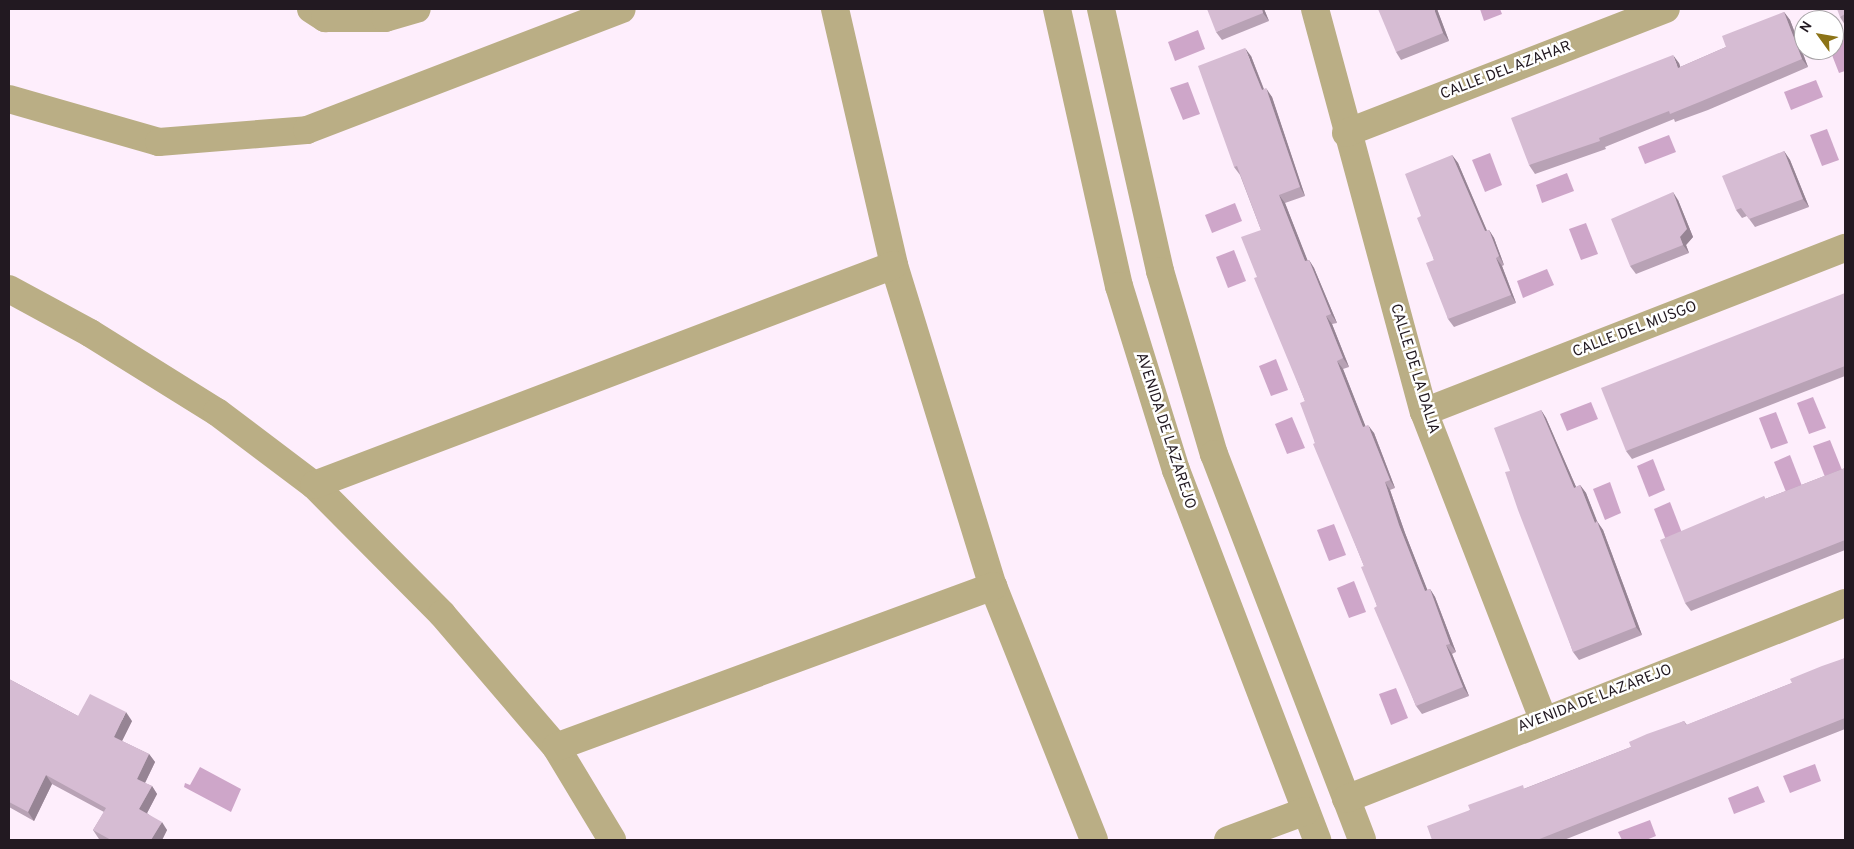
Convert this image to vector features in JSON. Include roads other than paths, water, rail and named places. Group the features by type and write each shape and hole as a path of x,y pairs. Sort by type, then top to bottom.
{"street":[{"path":"311,9 325,18 385,18 417,9"},
{"path":"9,99 159,142 307,130 622,9"},
{"path":"835,9 894,265 994,586 1094,840"},
{"name":"AVENIDA DE LAZAREJO","path":"1056,9 1119,286 1176,470 1317,840"},
{"path":"1100,9 1160,271 1214,454 1362,840"},
{"name":"CALLE DE LA DALIA","path":"1315,9 1346,133 1424,412 1543,719"},
{"name":"CALLE DEL AZAHAR","path":"1346,133 1666,9"},
{"name":"CALLE DEL MUSGO","path":"1424,412 1845,248"},
{"path":"314,486 894,265"},
{"path":"9,289 90,333 217,412 314,486 442,614 556,747 612,840"},
{"path":"556,747 994,586"},
{"name":"AVENIDA DE LAZAREJO","path":"1346,799 1543,719 1845,603"},
{"path":"1228,840 1306,811"}]}
